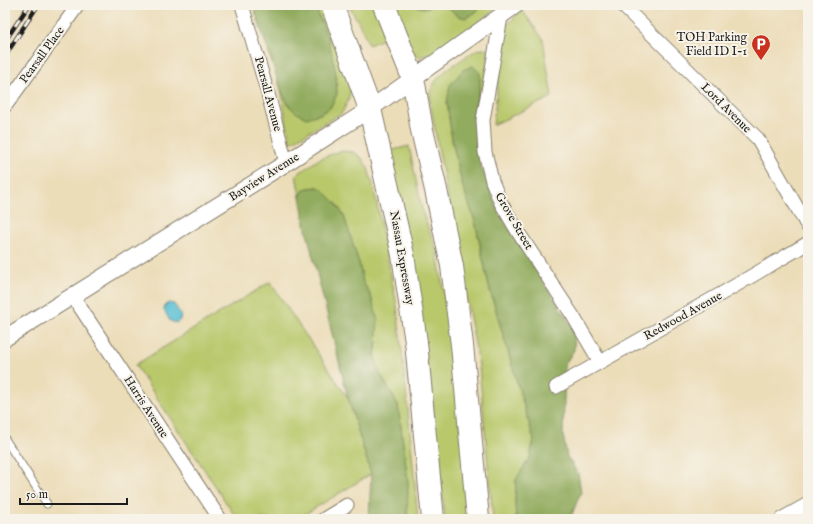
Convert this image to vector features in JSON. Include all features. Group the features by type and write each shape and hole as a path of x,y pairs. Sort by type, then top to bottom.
{"highway":[{"name":"Nassau Expressway","path":"332,5 370,109 398,227 420,371 433,519"},
{"path":"384,5 413,78 422,130 441,214 454,285 463,353 478,519"}],"street":[{"name":"Pearsall Place","path":"6,105 78,5"},
{"name":"Pearsall Avenue","path":"242,5 268,94 286,164"},
{"name":"Bayview Avenue","path":"5,338 72,295 286,164 370,109 516,5"},
{"name":"Lord Avenue","path":"622,5 758,139 808,228"},
{"name":"Grove Street","path":"501,17 483,120 485,152 492,182 501,203 518,232 600,362"},
{"name":"Redwood Avenue","path":"556,387 808,243"},
{"name":"Harris Avenue","path":"72,295 220,519"},
{"path":"781,519 808,504"},
{"path":"324,519 347,505"}],"lane":[{"path":"5,439 47,504"}],"green space":[{"path":"253,5 314,5 328,37 336,73 337,94 330,108 320,114 306,118 289,106 281,90"},
{"path":"314,5 329,5 352,84 348,101 342,113 290,143 281,90 289,106 320,114 330,108 337,94 328,37"},
{"path":"348,5 378,5 388,37 369,45 357,19"},
{"path":"387,5 412,5 424,8 436,5 449,8 458,16 476,12 483,5 501,5 457,39 434,53 420,57 413,55"},
{"path":"412,5 436,5 424,8"},
{"path":"436,5 483,5 476,12 466,18 458,16 449,8"},
{"path":"522,10 543,39 552,97 493,125 503,40 507,25"},
{"path":"487,49 489,53 484,83 473,116 480,86 447,102 452,140 462,184 475,221 489,287 534,440 530,457 516,480 516,519 493,519 479,366 430,100 432,87 442,74 476,50"},
{"path":"473,66 480,73 480,86 473,116 481,166 499,213 575,331 574,350 565,364 563,435 567,457 578,473 581,492 570,519 516,519 516,480 530,457 534,440 489,287 475,221 462,184 452,140 447,102 450,85 463,70"},
{"path":"409,146 423,214 436,248 454,349 469,519 445,519 428,371 389,151"},
{"path":"340,151 353,152 361,157 368,168 374,189 397,306 418,519 407,519 408,482 398,405 379,372 375,357 377,343 371,296 363,282 359,263 352,243 336,203 323,190 318,187 308,188 302,192 300,197 296,175 319,159"},
{"path":"318,187 336,203 344,216 359,263 363,282 371,296 378,320 375,357 379,372 398,405 408,482 407,519 369,519 371,474 348,398 306,229 300,197 302,192 308,188"},
{"path":"270,282 348,398 371,474 297,519 237,519 135,365"}],"water":[{"path":"169,303 174,304 181,315 180,320 176,323 170,321 164,310 165,305"}],"railway":[{"path":"5,41 29,5"},
{"path":"5,56 38,5"}],"place":[{"name":"TOH Parking Field ID I-1","path":"761,61"}]}
